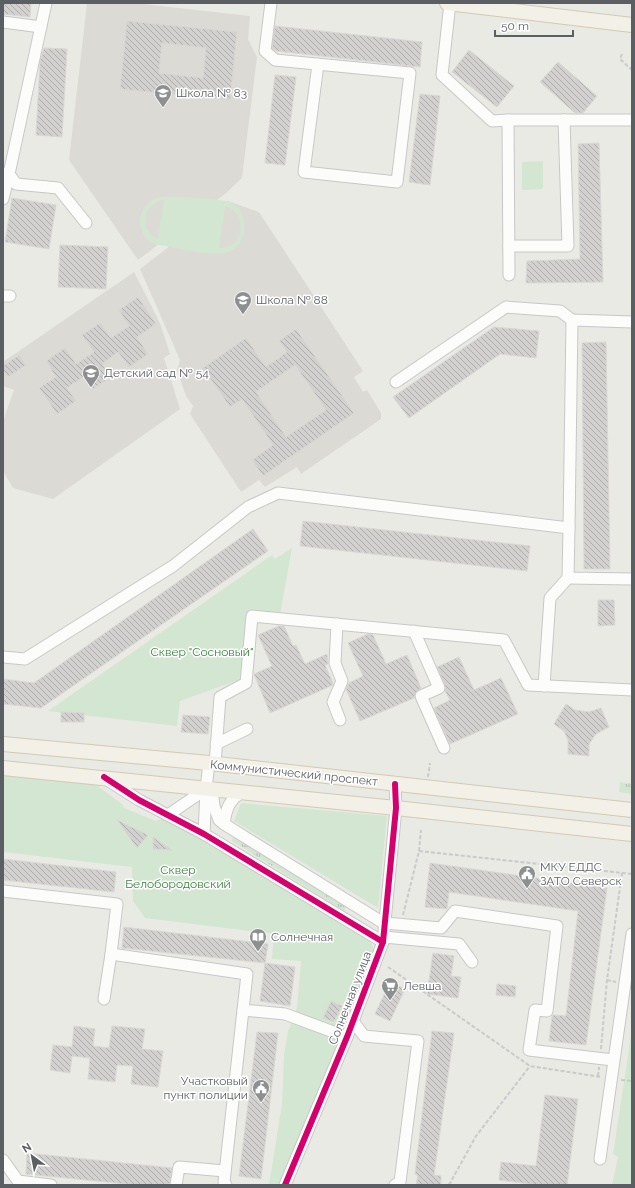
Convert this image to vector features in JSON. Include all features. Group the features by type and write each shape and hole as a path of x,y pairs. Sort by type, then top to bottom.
{"main road":[{"path":"448,3 632,25"},
{"name":"Коммунистический проспект","path":"3,744 212,764 632,810"},
{"name":"Коммунистический проспект","path":"3,768 104,777 632,834"}],"street":[{"path":"3,199 6,173 42,27 46,3"},
{"path":"271,3 265,50 275,60 318,64 410,73 397,182 304,172 318,64"},
{"path":"448,3 442,75 492,121 632,120"},
{"path":"3,22 42,27"},
{"path":"508,120 509,275"},
{"path":"509,246 568,246 564,120"},
{"path":"6,173 16,184 58,188 86,223"},
{"path":"396,382 506,307 560,311 572,320 632,322"},
{"path":"544,686 550,598 568,578 572,320"},
{"path":"3,657 25,659 173,566 248,507 278,493 569,528"},
{"path":"568,578 632,579"},
{"path":"204,834 206,789 216,744 220,697 246,684 252,616 504,640 528,685 632,690"},
{"path":"337,624 335,663 342,681 333,702 340,720"},
{"path":"414,632 439,688 421,696 444,748"},
{"path":"216,744 247,729"},
{"path":"104,777 139,800 204,834 383,940 459,944 472,962"},
{"name":"Солнечная улица","path":"285,1185 347,1037 383,940 396,808 395,784"},
{"path":"168,815 206,789"},
{"path":"206,789 213,798 219,820 224,824 385,923 441,928 455,910 557,926 547,1011 535,1010 529,1050 613,1060"},
{"path":"224,824 225,815 233,798 242,792"},
{"path":"3,892 118,904 104,999"},
{"path":"600,1159 613,1060 629,973 632,934"},
{"path":"111,954 248,974 225,1171 224,1182 226,1185"},
{"path":"243,1010 285,1014 347,1037"},
{"path":"353,1021 364,1036 418,1040 400,1182 395,1185"},
{"path":"3,1160 18,1183 50,1185"},
{"path":"176,1185 179,1167 225,1171"}],"path":[{"path":"622,54 620,59 632,70"},
{"path":"428,780 430,763"},
{"path":"403,916 419,850 421,830"},
{"path":"419,850 632,874"},
{"path":"598,1076 607,980 622,873"},
{"path":"388,967 530,1066 632,1081"},
{"path":"449,1185 476,1136 530,1066"}],"shaded area":[{"name":"Школа № 83","path":"87,3 134,3 250,16 248,39 257,57 242,178 225,194 138,260 69,160"},
{"name":"Школа № 88","path":"228,201 259,212 363,371 354,377 363,392 367,390 381,413 381,419 301,474 297,467 265,487 259,480 241,492 190,414 193,406 186,396 177,370 180,360 140,269"},
{"name":"Детский сад № 54","path":"134,272 160,323 170,354 164,358 180,409 53,499 13,488 3,471 3,421 14,390 3,386 3,362"}],"green space":[{"path":"543,161 543,189 522,190 522,162"},
{"path":"159,197 174,197 208,199 232,203 238,208 242,215 244,231 242,239 232,250 217,254 154,244 143,233 140,219 142,212 151,201","holes":["164,200 158,239 148,230 146,217 151,205","225,206 233,210 238,215 241,222 241,230 239,237 234,243 228,247 219,248"]},
{"name":"Сквер \"Сосновый\"","path":"292,548 280,615 249,613 241,679 180,701 177,726 48,711 272,555 275,559"},
{"name":"Сквер Белобородовский","path":"3,776 95,784 122,804 124,808 156,821 160,819 173,821 370,940 375,953 349,1019 342,1021 338,1030 343,1039 279,1185 269,1185 282,1104 284,1055 288,1031 297,1008 301,961 272,959 274,934 145,918 133,901 132,867 3,852"},
{"path":"620,782 632,784 632,794 619,792"},
{"path":"241,803 387,816 378,908 234,821"},
{"path":"233,837 346,907 344,911 232,841"},
{"path":"632,1029 632,1185 612,1185 618,1157 613,1154"}],"building":[{"path":"3,3 31,3 30,17 3,14"},
{"path":"127,21 237,32 230,100 120,89","holes":["162,43 206,48 203,78 159,73"]},
{"path":"275,26 422,42 420,67 276,51 272,48"},
{"path":"44,48 67,49 62,137 36,135 40,62"},
{"path":"469,50 514,86 497,107 452,72"},
{"path":"558,62 597,96 583,113 575,113 540,82"},
{"path":"275,75 296,77 285,165 265,163"},
{"path":"420,94 440,96 430,185 409,182"},
{"path":"599,143 603,282 526,283 527,261 580,259 578,144"},
{"path":"12,198 56,205 49,249 5,242"},
{"path":"60,245 108,247 106,289 58,287"},
{"path":"138,297 156,324 137,337 148,354 129,367 118,352 102,364 111,377 93,389 85,376 67,388 76,401 57,414 39,388 56,377 46,361 65,348 76,364 94,352 82,335 100,323 111,338 129,326 119,310"},
{"path":"494,327 539,331 536,358 500,354 409,418 393,397"},
{"path":"296,329 354,413 263,476 252,460 273,445 242,399 230,407 203,368 246,338 266,367 287,352 279,341","holes":["295,365 326,410 286,437 256,392"]},
{"path":"606,342 610,569 584,569 582,343"},
{"path":"19,355 26,365 8,377 3,370 3,366"},
{"path":"303,521 530,546 527,571 300,546"},
{"path":"253,529 268,551 41,708 3,704 3,679 34,683"},
{"path":"598,600 614,600 615,625 598,626"},
{"path":"279,626 284,626 293,646 296,645 305,664 327,654 328,664 325,665 333,685 270,713 254,674 272,666 258,635"},
{"path":"368,634 373,635 386,664 407,655 421,688 416,692 414,698 360,721 346,689 349,683 363,676 348,643"},
{"path":"459,657 474,690 501,678 518,714 450,744 434,708 450,700 445,691 445,685 437,667"},
{"path":"566,704 575,710 589,712 601,708 609,727 596,734 589,744 589,756 568,754 568,740 564,731 554,724"},
{"path":"61,712 84,713 84,722 61,722"},
{"path":"183,715 210,717 208,734 181,732"},
{"path":"117,820 148,835 137,848"},
{"path":"153,837 172,850 153,849"},
{"path":"3,859 116,872 114,892 3,880"},
{"path":"430,863 607,888 586,1045 549,1041 552,1016 566,1016 578,911 449,892 447,909 425,907"},
{"path":"124,927 268,944 265,963 122,948"},
{"path":"433,953 454,956 451,976 461,977 458,998 427,994"},
{"path":"265,963 295,967 290,1006 260,1001"},
{"name":"Левша","path":"390,982 405,989 390,1021 375,1014"},
{"path":"497,984 516,986 515,997 496,995"},
{"path":"331,1001 342,1006 334,1022 323,1018"},
{"path":"74,1026 95,1029 93,1046 109,1048 112,1026 145,1029 142,1049 163,1051 158,1087 131,1084 133,1066 117,1065 115,1082 88,1079 90,1058 72,1056 70,1073 50,1070 53,1045 72,1047"},
{"path":"432,1031 454,1033 434,1175 441,1176 441,1185 416,1185 418,1176 415,1174"},
{"path":"257,1032 278,1033 261,1179 239,1176"},
{"path":"545,1095 578,1099 567,1185 538,1185 499,1180 501,1162 536,1166"},
{"path":"27,1153 172,1168 169,1185 136,1185 26,1174"}],"cycle path":[{"path":"104,777 139,800 204,834 383,942"},
{"path":"285,1185 347,1037 383,942 396,808 395,784"}],"place":[{"name":"Школа № 83","path":"163,108"},
{"name":"Школа № 88","path":"243,315"},
{"name":"Детский сад № 54","path":"91,388"},
{"name":"МКУ ЕДДС ЗАТО Северск","path":"527,889"},
{"name":"Солнечная","path":"258,952"},
{"name":"Левша","path":"390,1001"},
{"name":"Участковый пункт полиции","path":"261,1103"}]}
